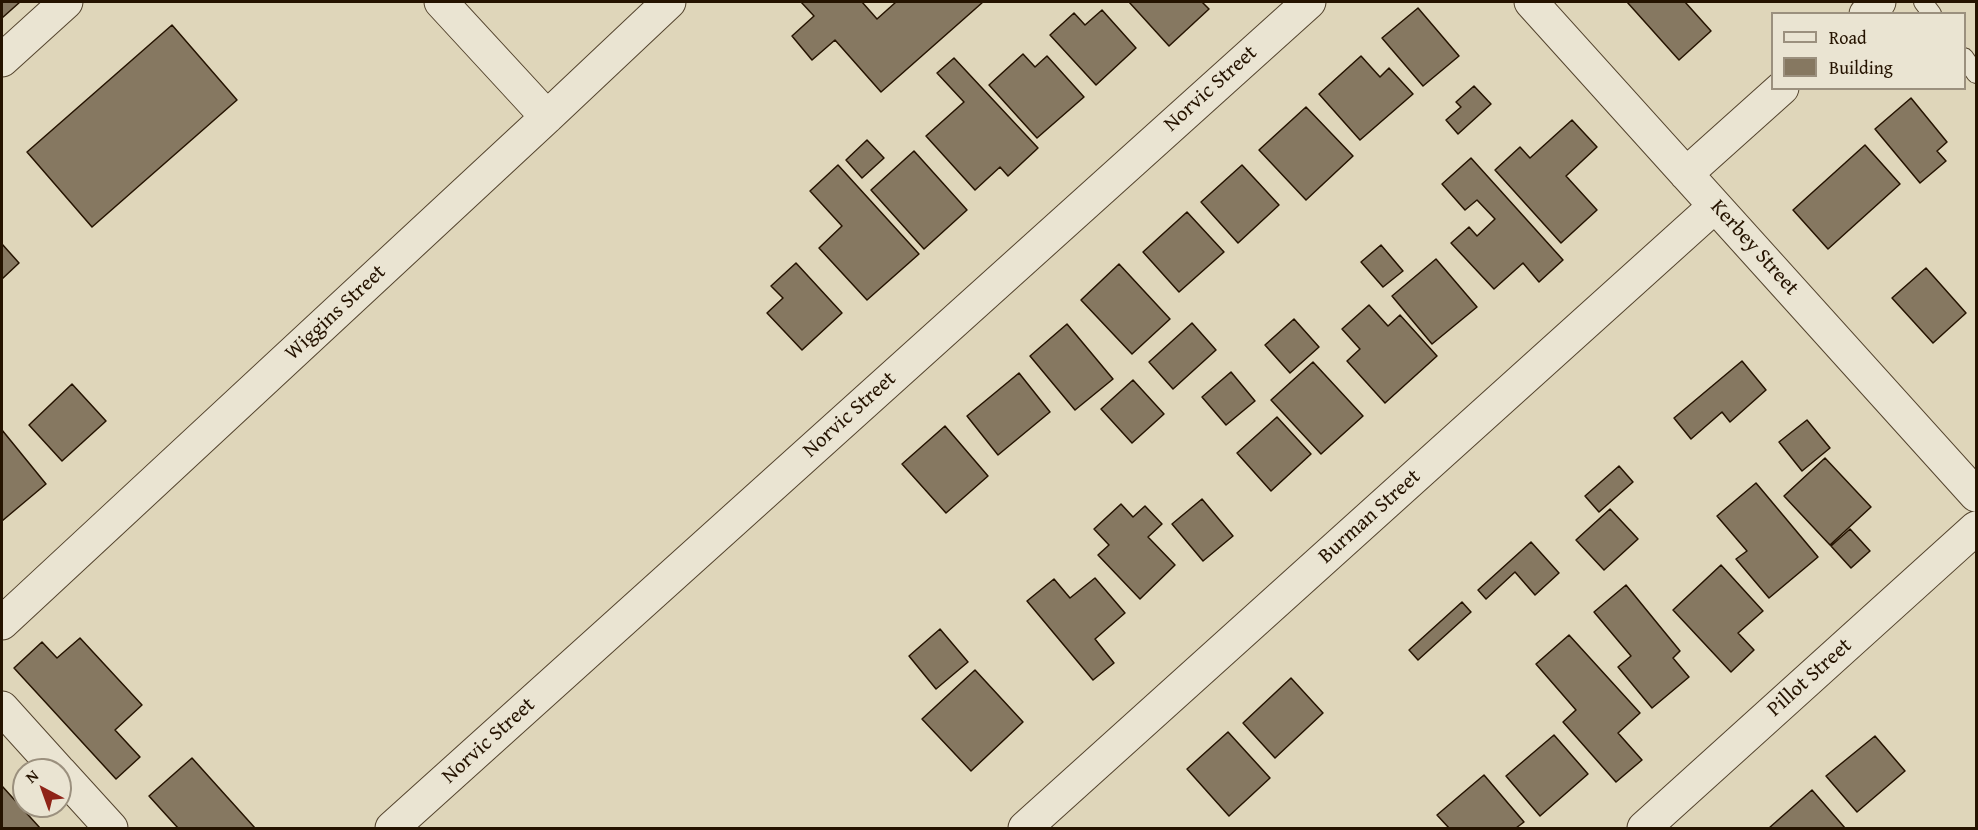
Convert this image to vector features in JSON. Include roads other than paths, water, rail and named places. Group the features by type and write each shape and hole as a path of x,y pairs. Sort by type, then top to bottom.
{"street":[{"path":"2,60 66,2"},
{"path":"441,2 548,117"},
{"name":"Wiggins Street","path":"2,623 669,2"},
{"name":"Norvic Street","path":"392,828 1309,2"},
{"name":"Kerbey Street","path":"1531,2 1977,495"},
{"path":"1686,174 1780,90"},
{"name":"Burman Street","path":"1025,828 1715,206"},
{"name":"Pillot Street","path":"1644,828 1977,528"},
{"path":"2,708 47,758"},
{"path":"72,785 111,828"}],"lane":[{"path":"1966,58 1977,74"}]}
